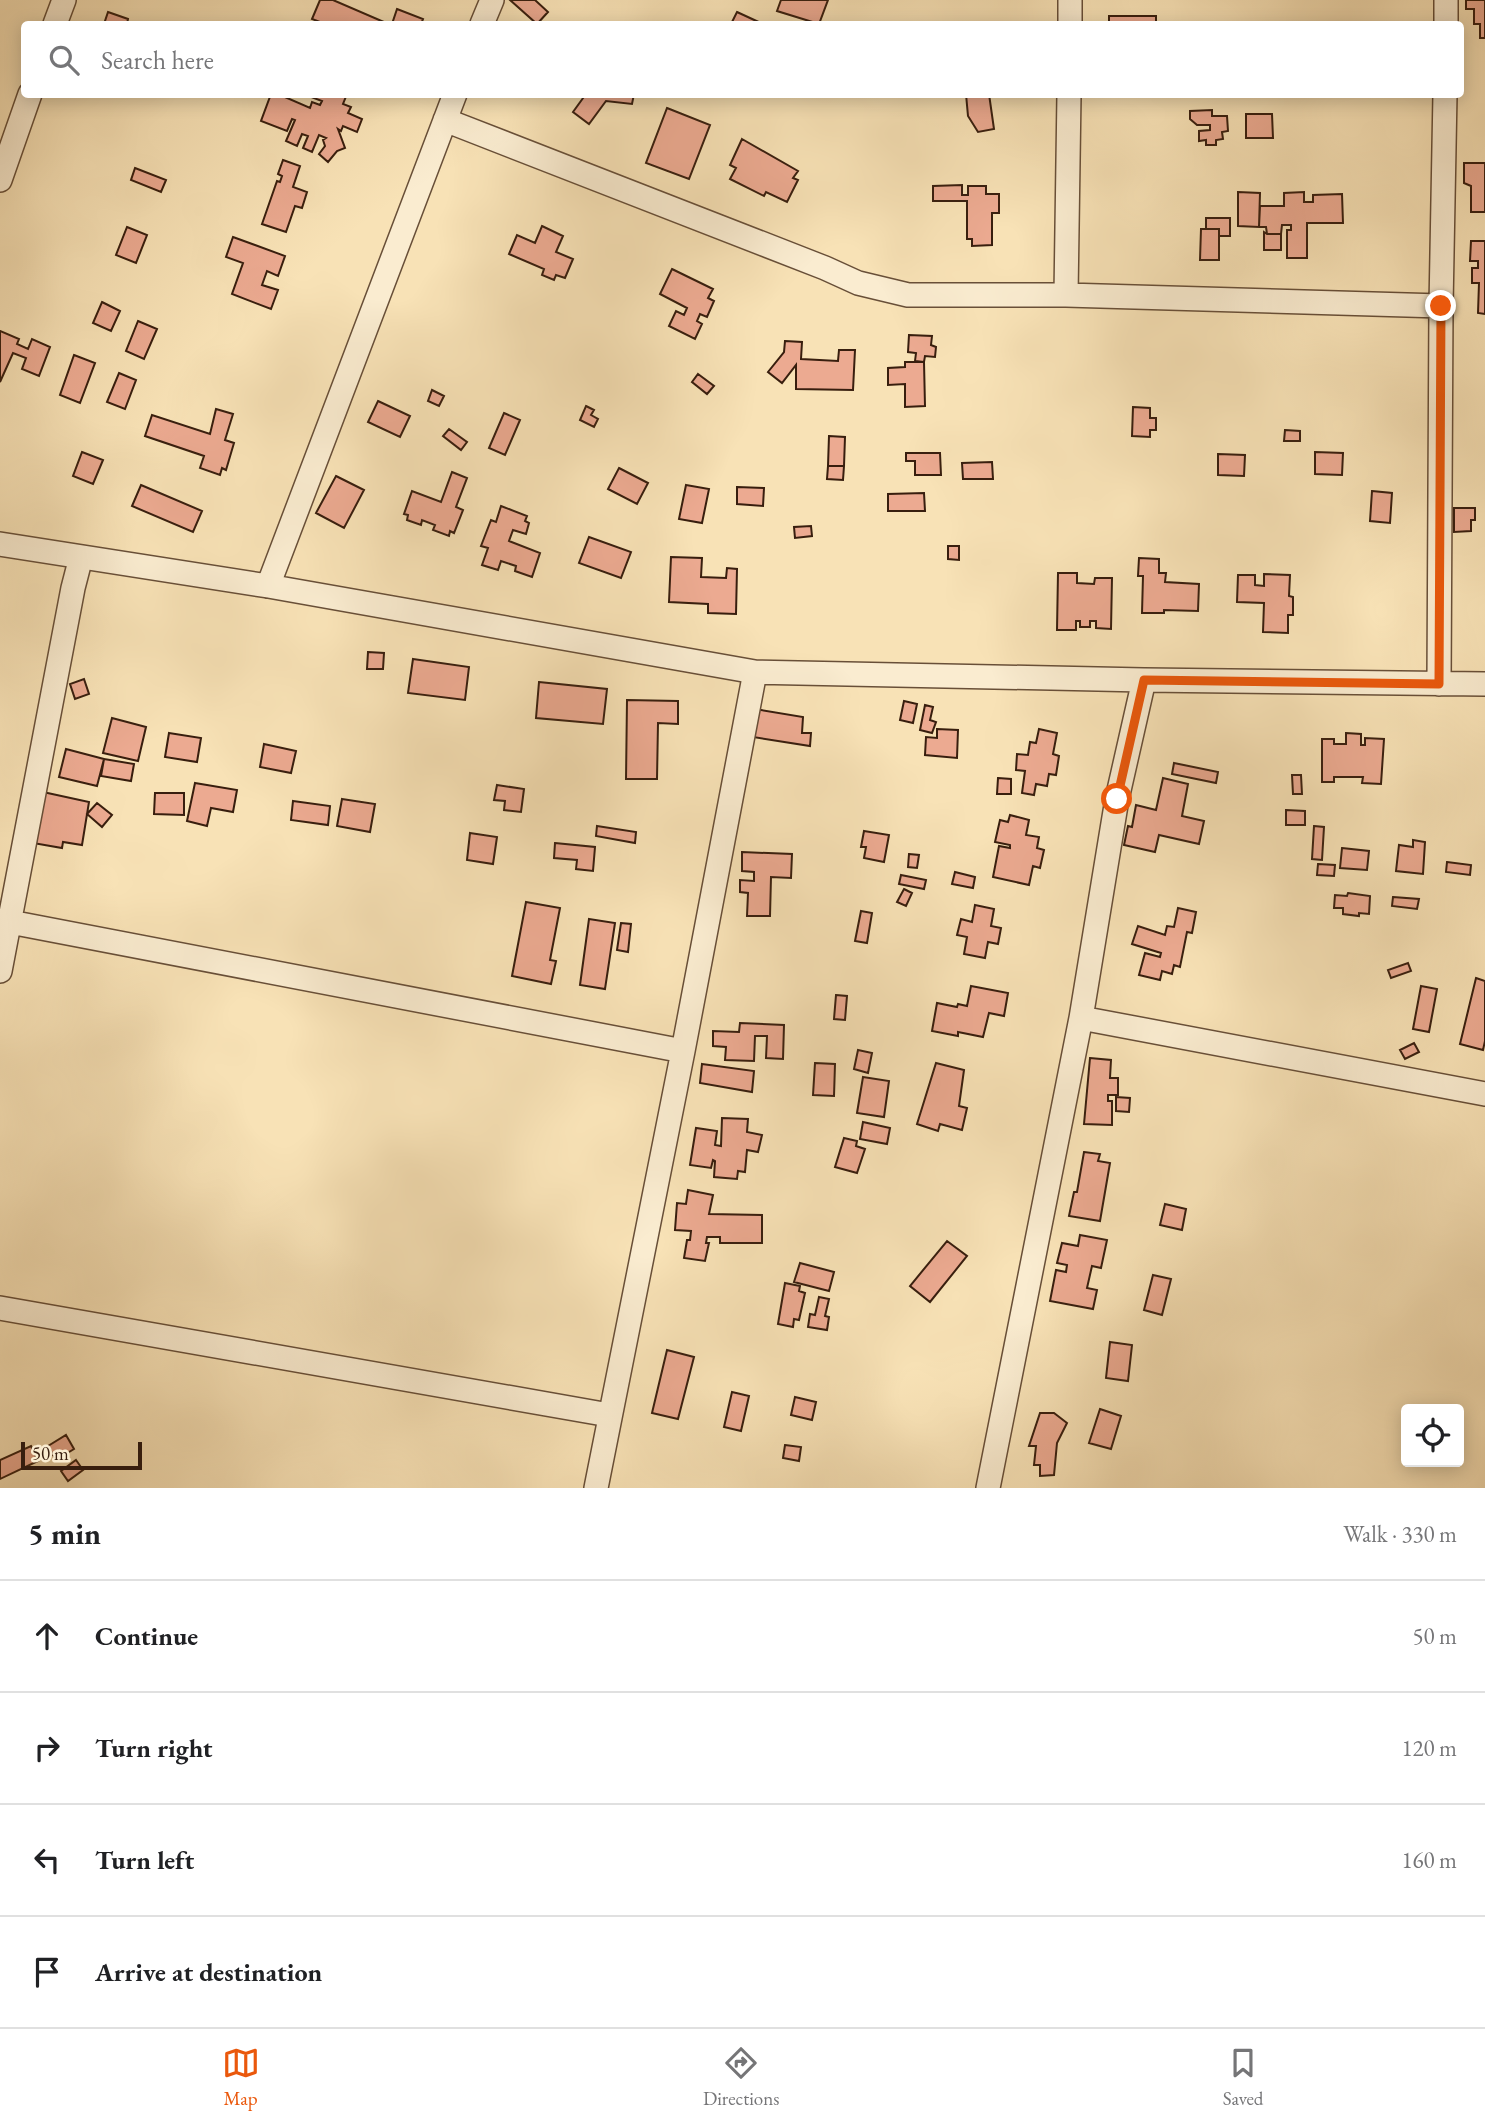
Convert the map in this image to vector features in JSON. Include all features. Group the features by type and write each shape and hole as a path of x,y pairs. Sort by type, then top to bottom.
{"street":[{"path":"56,21 64,0"},
{"path":"483,21 492,0"},
{"path":"1070,0 1070,21"},
{"path":"1446,0 1446,21"},
{"path":"2,169 29,98"},
{"path":"268,586 453,98"},
{"path":"1066,295 1069,98"},
{"path":"1439,684 1444,98"},
{"path":"445,120 858,283 908,295 1066,295 1441,306"},
{"path":"0,544 268,586 755,672 1485,684"},
{"path":"0,971 81,557"},
{"path":"596,1488 755,672"},
{"path":"988,1488 1080,1018 1117,799 1144,680"},
{"path":"10,922 683,1051"},
{"path":"1080,1018 1485,1094"},
{"path":"0,1308 609,1415"}],"building":[{"path":"320,0 333,0 382,21 317,21 312,19"},
{"path":"510,0 535,0 548,12 540,21 534,21"},
{"path":"781,0 828,0 820,21 809,21 777,11"},
{"path":"1466,0 1485,0 1485,38 1480,38 1480,24 1474,24 1474,9 1466,9"},
{"path":"397,9 423,19 422,21 393,21"},
{"path":"108,12 128,19 128,21 105,21"},
{"path":"737,12 756,21 732,21"},
{"path":"1109,16 1156,16 1156,21 1109,21"},
{"path":"270,98 287,98 310,108 312,102 320,105 322,101 314,98 345,98 343,104 351,107 348,113 362,119 357,132 343,126 341,131 338,129 345,148 337,151 328,162 319,154 325,146 323,140 326,138 319,135 312,152 303,148 308,136 302,134 297,146 286,141 295,120 292,119 287,131 261,121"},
{"path":"583,98 633,98 632,104 606,101 589,124 573,112"},
{"path":"966,98 990,98 994,129 978,132 968,116"},
{"path":"667,108 710,125 689,179 646,163"},
{"path":"1212,110 1212,116 1227,116 1228,131 1222,132 1223,139 1216,140 1216,145 1206,145 1206,140 1199,141 1199,131 1210,130 1210,125 1197,125 1190,119 1190,111"},
{"path":"1246,114 1272,114 1273,138 1246,138"},
{"path":"742,139 798,171 793,178 798,180 787,202 766,192 764,196 730,179 736,168 730,165"},
{"path":"283,160 300,166 293,187 307,192 302,208 295,206 286,232 262,224 277,181 280,182 282,176 278,174"},
{"path":"1464,163 1485,163 1485,212 1471,212 1471,186 1464,183"},
{"path":"135,168 166,180 161,192 131,180"},
{"path":"962,185 962,195 968,195 968,186 986,186 986,194 999,194 999,213 992,213 992,245 972,246 972,239 967,239 967,201 933,201 933,186"},
{"path":"1238,192 1260,193 1259,227 1238,226"},
{"path":"1304,192 1304,202 1313,202 1313,195 1342,194 1343,223 1307,223 1307,258 1287,258 1287,230 1291,230 1291,225 1282,225 1281,234 1267,234 1266,227 1259,227 1260,206 1284,206 1284,193"},
{"path":"1206,218 1230,218 1230,236 1219,236 1219,229 1206,229"},
{"path":"542,226 563,236 556,252 573,259 565,278 556,275 554,280 542,275 544,269 509,254 517,235 535,243"},
{"path":"127,227 147,235 136,263 116,255"},
{"path":"1201,229 1219,229 1219,260 1200,260"},
{"path":"1264,232 1281,234 1281,250 1264,250"},
{"path":"233,237 285,256 278,276 267,271 262,285 278,290 271,309 232,294 243,263 226,257"},
{"path":"1471,241 1485,241 1485,314 1478,313 1479,283 1472,283 1472,268 1478,268 1478,261 1470,261"},
{"path":"672,269 713,289 708,298 714,301 707,317 700,314 697,321 702,324 695,339 669,326 676,311 684,315 687,308 660,294"},
{"path":"102,302 120,311 111,331 93,323"},
{"path":"138,321 157,329 144,359 126,351"},
{"path":"0,331 19,339 17,344 28,349 32,339 50,347 39,376 22,369 26,358 13,353 0,382"},
{"path":"909,335 932,336 931,345 936,347 935,357 925,356 924,362 915,361 916,353 908,352"},
{"path":"785,341 802,342 801,359 838,361 839,350 855,350 853,390 796,389 796,365 782,383 768,372 784,352"},
{"path":"74,355 95,363 80,403 60,395"},
{"path":"905,362 924,362 925,406 905,407 905,384 888,385 888,368 905,367"},
{"path":"119,373 136,380 125,409 107,402"},
{"path":"698,374 714,386 707,394 692,382"},
{"path":"432,390 444,396 439,406 428,401"},
{"path":"378,401 410,416 400,437 368,422"},
{"path":"586,406 594,410 591,415 598,419 594,427 580,420"},
{"path":"1133,407 1150,408 1150,418 1156,418 1156,430 1150,430 1150,437 1132,436"},
{"path":"216,409 233,414 225,440 234,443 226,470 222,468 220,475 200,468 204,456 145,436 152,415 210,434"},
{"path":"504,413 520,420 505,455 489,448"},
{"path":"449,429 467,442 461,450 443,436"},
{"path":"1285,430 1300,431 1300,441 1284,441"},
{"path":"829,436 845,437 844,466 828,466"},
{"path":"82,452 103,460 93,484 73,476"},
{"path":"1315,452 1343,453 1342,475 1315,474"},
{"path":"906,453 940,453 941,475 915,475 915,461 906,461"},
{"path":"1218,454 1245,455 1244,476 1218,475"},
{"path":"992,462 993,479 963,479 962,463"},
{"path":"828,466 844,466 843,480 827,479"},
{"path":"619,468 648,483 637,504 608,489"},
{"path":"452,472 467,478 456,507 463,510 454,533 450,531 449,536 433,530 435,525 422,520 421,525 407,520 408,515 404,514 412,491 441,502"},
{"path":"336,476 364,490 344,528 316,513"},
{"path":"141,485 202,511 193,532 132,506"},
{"path":"686,485 709,489 702,523 679,519"},
{"path":"737,487 764,488 763,506 737,504"},
{"path":"1372,491 1392,493 1390,523 1370,521"},
{"path":"924,493 925,511 888,511 888,494"},
{"path":"501,506 527,516 525,521 529,523 526,534 513,530 509,541 540,553 532,577 515,571 516,566 501,561 498,570 482,565 488,548 481,546 491,520 496,522"},
{"path":"1454,508 1475,508 1471,531 1454,532"},
{"path":"811,526 812,536 795,538 794,527"},
{"path":"589,537 631,552 621,578 579,563"},
{"path":"948,546 959,546 959,560 948,559"},
{"path":"671,557 702,558 701,577 726,578 727,568 737,569 736,614 708,613 708,604 669,602"},
{"path":"1139,558 1159,559 1159,573 1166,573 1165,582 1199,584 1198,611 1164,610 1164,613 1142,613 1143,576 1138,576"},
{"path":"1058,573 1077,573 1077,583 1094,584 1095,578 1112,578 1111,629 1096,628 1096,621 1090,621 1090,627 1080,627 1080,621 1076,621 1076,630 1057,630"},
{"path":"1264,574 1290,575 1289,596 1293,597 1293,615 1288,615 1288,633 1263,632 1264,603 1237,602 1238,575 1255,575 1255,585 1264,586"},
{"path":"368,652 384,653 383,669 367,669"},
{"path":"413,659 469,667 465,700 408,693"},
{"path":"84,679 89,694 75,699 70,684"},
{"path":"539,682 607,689 603,724 536,718"},
{"path":"627,700 678,701 678,724 658,723 657,779 626,779"},
{"path":"904,701 917,704 913,723 900,720"},
{"path":"925,705 933,707 930,720 936,722 932,733 920,730"},
{"path":"755,709 803,717 802,733 811,733 810,746 753,737"},
{"path":"112,718 146,727 138,761 103,753"},
{"path":"937,729 958,730 957,758 925,755 926,737 937,738"},
{"path":"1039,729 1057,733 1053,754 1059,756 1056,775 1049,774 1047,786 1036,784 1034,795 1022,793 1025,771 1016,770 1017,754 1028,755 1030,742 1036,743"},
{"path":"169,733 201,738 197,762 165,757"},
{"path":"1346,733 1361,734 1361,745 1365,745 1365,738 1384,739 1381,784 1362,783 1363,777 1334,777 1334,782 1322,782 1322,739 1334,739 1334,744 1346,744"},
{"path":"264,744 296,751 291,773 260,767"},
{"path":"66,749 104,759 97,786 59,777"},
{"path":"104,759 134,764 131,781 101,776"},
{"path":"1174,763 1218,772 1216,783 1172,774"},
{"path":"1292,775 1301,775 1302,794 1293,794"},
{"path":"998,778 1011,779 1011,794 997,794"},
{"path":"1163,778 1188,784 1182,816 1204,821 1199,844 1159,835 1155,852 1124,845 1128,826 1132,827 1136,805 1156,810"},
{"path":"195,783 237,790 233,812 211,808 207,826 187,821"},
{"path":"497,785 524,789 521,812 504,810 505,801 494,800"},
{"path":"43,792 89,802 82,845 63,842 62,848 33,843"},
{"path":"155,793 184,793 184,815 154,814"},
{"path":"342,799 375,804 370,832 337,826"},
{"path":"293,801 330,806 328,825 291,820"},
{"path":"97,803 112,815 102,827 87,814"},
{"path":"1286,810 1305,811 1305,825 1286,825"},
{"path":"1010,815 1029,820 1026,835 1039,837 1037,848 1044,850 1040,868 1033,866 1029,885 993,877 999,846 1010,848 1010,845 995,842 1000,820 1008,822"},
{"path":"597,826 636,832 635,843 596,836"},
{"path":"1314,826 1324,827 1322,860 1312,859"},
{"path":"864,831 889,835 884,862 864,858 866,847 861,847"},
{"path":"470,833 497,837 493,864 467,860"},
{"path":"1413,840 1425,842 1423,874 1396,871 1399,845 1413,847"},
{"path":"555,843 595,847 593,871 576,869 577,860 554,858"},
{"path":"1342,848 1369,851 1367,870 1340,868"},
{"path":"742,852 792,854 791,878 771,877 770,916 747,916 748,893 740,892 740,880 754,881 754,872 742,871"},
{"path":"909,854 919,855 917,868 908,867"},
{"path":"1447,862 1471,865 1470,875 1446,872"},
{"path":"1318,864 1335,865 1334,876 1317,875"},
{"path":"955,872 975,877 973,888 952,884"},
{"path":"901,875 926,880 924,889 899,884"},
{"path":"904,889 912,893 906,906 897,902"},
{"path":"1348,893 1370,896 1369,914 1343,914 1343,908 1334,908 1335,895 1347,896"},
{"path":"1393,897 1419,899 1417,909 1392,906"},
{"path":"526,902 560,908 550,960 556,961 551,984 512,976"},
{"path":"975,905 994,909 991,926 1001,928 998,944 988,942 985,958 964,954 967,937 957,935 961,919 972,922"},
{"path":"1178,908 1196,912 1192,933 1187,932 1180,967 1174,965 1172,974 1162,971 1160,980 1139,975 1145,953 1160,957 1161,953 1132,944 1138,926 1165,935 1167,926 1174,927"},
{"path":"861,911 872,913 867,943 855,941"},
{"path":"589,919 615,923 605,989 580,985"},
{"path":"621,923 631,924 628,952 617,950"},
{"path":"1408,963 1411,971 1391,978 1388,970"},
{"path":"1476,978 1485,981 1483,1050 1460,1044"},
{"path":"971,986 1008,993 1004,1016 989,1013 983,1037 932,1031 937,1003 967,1006"},
{"path":"1421,986 1437,989 1429,1032 1413,1029"},
{"path":"836,995 847,996 845,1020 834,1019"},
{"path":"740,1023 784,1025 783,1059 766,1058 767,1036 755,1036 754,1061 725,1060 726,1047 713,1046 713,1031 739,1032"},
{"path":"1414,1043 1419,1052 1405,1059 1400,1050"},
{"path":"858,1050 872,1053 868,1073 854,1069"},
{"path":"1090,1058 1111,1060 1110,1078 1118,1078 1118,1095 1108,1095 1108,1101 1112,1101 1112,1125 1084,1124"},
{"path":"815,1063 835,1064 834,1096 813,1095"},
{"path":"936,1063 964,1070 959,1106 967,1108 962,1130 940,1124 938,1131 917,1124"},
{"path":"702,1064 754,1071 752,1092 700,1083"},
{"path":"863,1077 889,1081 884,1117 857,1113"},
{"path":"1116,1097 1130,1098 1129,1112 1116,1111"},
{"path":"722,1118 748,1119 747,1132 762,1135 758,1152 747,1150 745,1172 738,1171 737,1179 714,1177 713,1160 711,1168 690,1165 696,1128 717,1131 715,1145 721,1146"},
{"path":"863,1122 890,1128 887,1144 860,1139"},
{"path":"844,1138 857,1141 856,1146 865,1149 857,1173 835,1167"},
{"path":"1084,1152 1100,1154 1098,1161 1110,1163 1100,1221 1069,1216 1074,1192 1077,1192"},
{"path":"688,1190 713,1195 709,1214 762,1215 762,1243 720,1243 720,1237 707,1237 706,1243 709,1243 705,1261 684,1258 691,1231 675,1230 677,1203 686,1204"},
{"path":"1165,1204 1186,1209 1182,1230 1160,1225"},
{"path":"1080,1235 1107,1240 1101,1268 1092,1266 1087,1288 1097,1290 1093,1309 1050,1301 1056,1270 1066,1272 1067,1265 1057,1263 1062,1243 1078,1246"},
{"path":"947,1241 967,1256 930,1302 910,1286"},
{"path":"800,1263 834,1272 829,1291 794,1282"},
{"path":"1153,1275 1171,1279 1162,1315 1144,1310"},
{"path":"785,1283 800,1286 799,1291 805,1293 799,1320 794,1319 793,1327 778,1324"},
{"path":"819,1297 829,1299 825,1316 829,1317 827,1330 808,1327 810,1314 815,1315"},
{"path":"1110,1342 1132,1345 1128,1381 1106,1378"},
{"path":"667,1350 694,1357 678,1419 652,1413"},
{"path":"732,1392 749,1396 741,1431 724,1427"},
{"path":"795,1397 816,1402 812,1420 791,1415"},
{"path":"1100,1409 1121,1416 1111,1449 1089,1443"},
{"path":"1040,1413 1054,1413 1067,1423 1057,1443 1054,1475 1040,1476 1040,1465 1034,1465 1036,1446 1029,1446"},
{"path":"66,1435 74,1449 56,1460 48,1446"},
{"path":"785,1445 801,1447 799,1461 783,1458"},
{"path":"31,1446 38,1461 0,1479 0,1460"},
{"path":"76,1460 83,1470 68,1481 61,1471"}],"route":[{"path":"1117,799 1144,680 1439,684 1441,306"}]}
